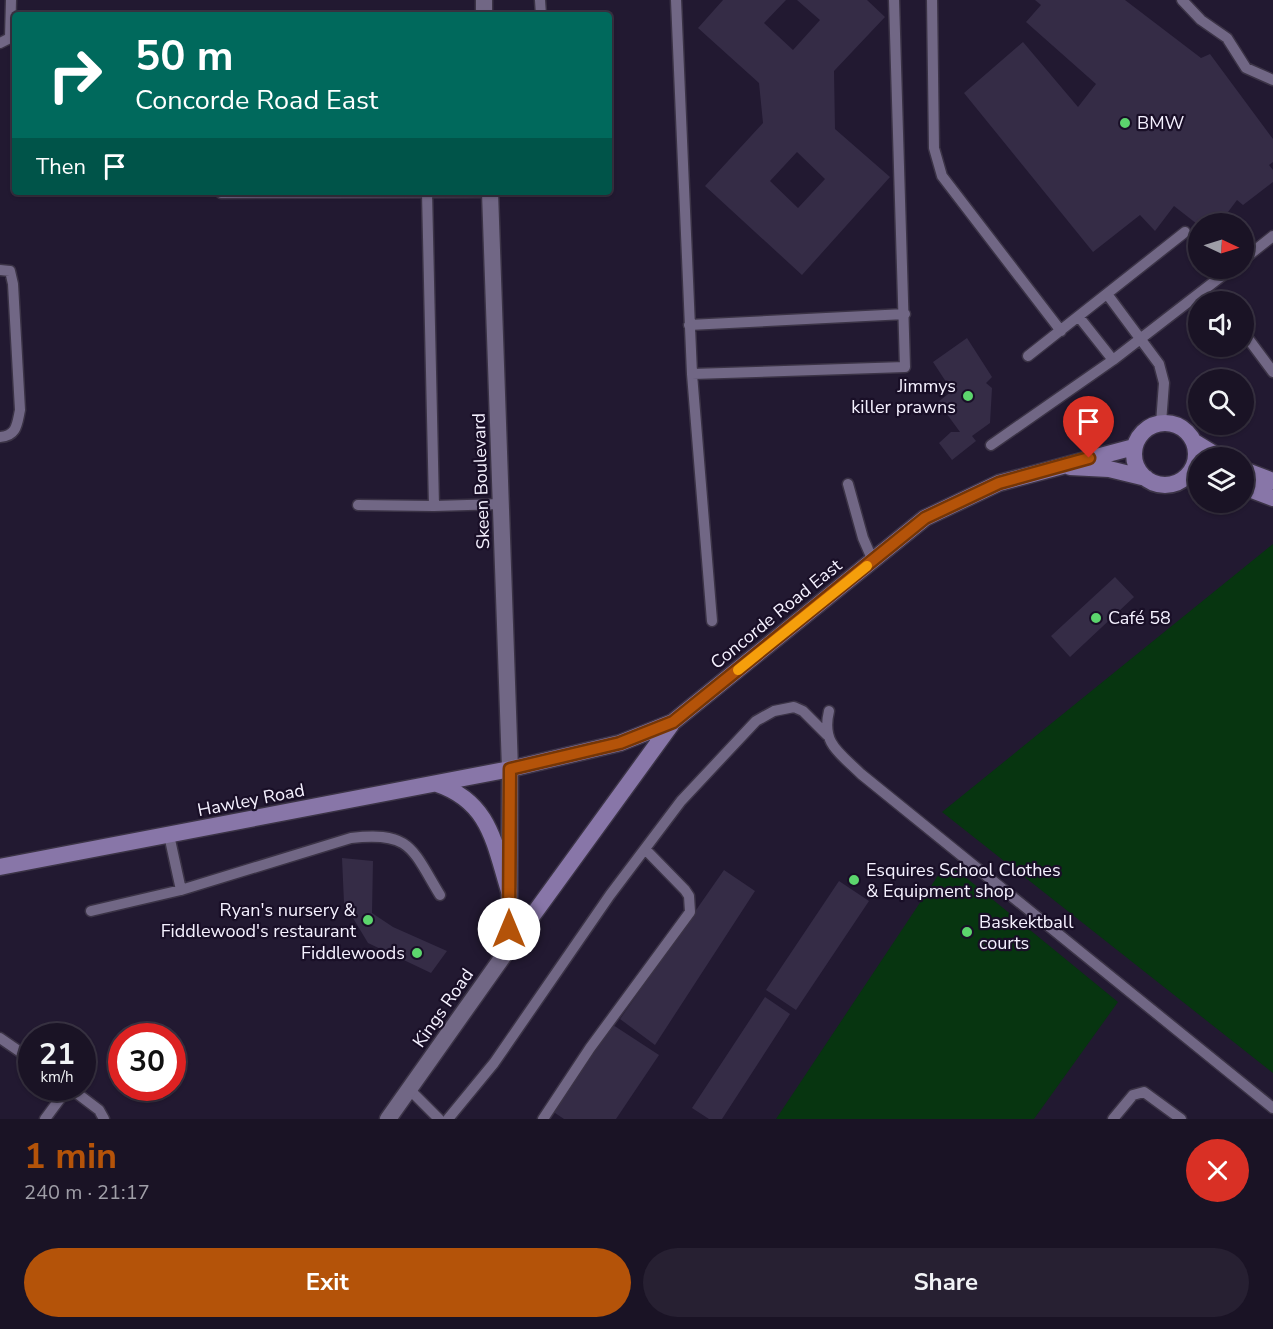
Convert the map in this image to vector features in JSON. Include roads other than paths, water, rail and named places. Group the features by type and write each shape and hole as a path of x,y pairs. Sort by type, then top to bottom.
{"main road":[{"path":"1188,481 1163,485 1146,478 1135,460 1134,447 1143,432 1161,423 1180,426 1193,441 1203,447"},
{"path":"1193,441 1194,447"},
{"name":"Concorde Road East","path":"510,769 620,743 673,722 925,518 999,483 1134,447"},
{"name":"Concorde Road East","path":"1057,466 1109,469 1146,478"},
{"path":"1254,474 1273,481"},
{"path":"1254,491 1273,498"},
{"path":"509,948 673,722"},
{"name":"Hawley Road","path":"0,867 510,769"},
{"path":"436,784 456,791 479,811 492,836 509,891"}],"street":[{"name":"Skeen Boulevard","path":"490,195 510,769"},
{"path":"509,948 510,769"},
{"name":"Kings Road","path":"388,1119 509,948"}],"lane":[{"path":"0,43 10,38 11,0"},
{"path":"676,0 689,325 711,621"},
{"path":"692,375 905,367 894,0"},
{"path":"932,0 934,148 937,165 942,176 1061,331"},
{"path":"1182,0 1201,20 1227,38 1246,68 1273,80"},
{"path":"427,195 434,506"},
{"path":"1028,356 1185,232"},
{"path":"1254,251 1273,237"},
{"path":"0,270 10,272 13,284 20,410 16,430 8,437 0,437"},
{"path":"991,446 1113,360 1218,279"},
{"path":"1107,294 1159,364 1164,383 1161,423"},
{"path":"689,325 905,314"},
{"path":"1079,317 1113,360"},
{"path":"1254,346 1273,372"},
{"path":"848,484 863,538 873,561"},
{"path":"358,504 434,506 501,504"},
{"path":"448,1119 483,1078 535,1007 610,895 681,801 756,721 774,711 794,707 803,711 827,735 833,746 861,774 1273,1108"},
{"path":"827,735 829,711"},
{"path":"169,835 181,890"},
{"path":"91,911 181,890 351,838 386,836 400,840 412,849 440,895"},
{"path":"543,1119 590,1048 690,912 689,896 685,890 645,849"},
{"path":"0,1038 18,1050"},
{"path":"409,1089 438,1119"},
{"path":"1113,1119 1133,1095 1144,1092 1181,1119"},
{"path":"45,1119 59,1101"},
{"path":"87,1101 99,1110 104,1119"}],"place":[{"name":"BMW","path":"1125,123"},
{"name":"Jimmys killer prawns","path":"968,396"},
{"name":"Café 58","path":"1096,618"},
{"name":"Esquires School Clothes & Equipment shop","path":"854,880"},
{"name":"Ryan's nursery & Fiddlewood's restaurant","path":"368,920"},
{"name":"Baskektball courts","path":"967,932"},
{"name":"Fiddlewoods","path":"417,953"}]}
